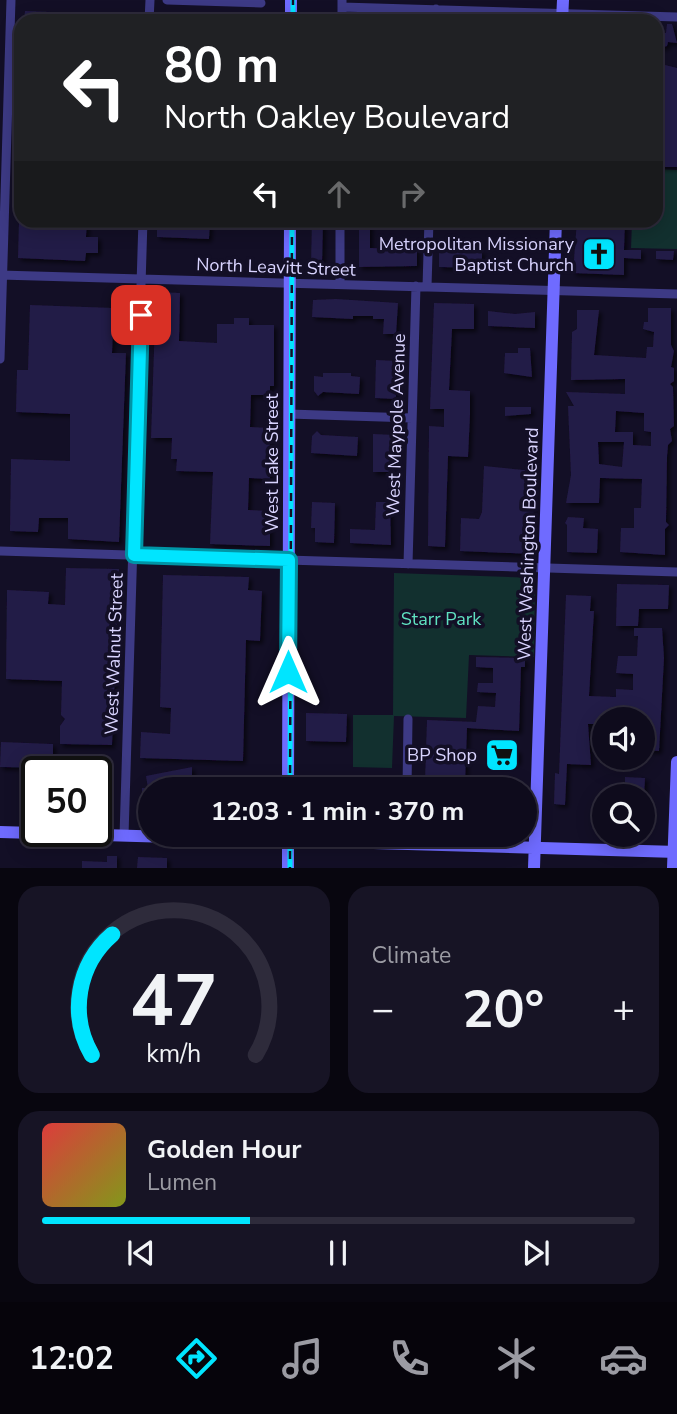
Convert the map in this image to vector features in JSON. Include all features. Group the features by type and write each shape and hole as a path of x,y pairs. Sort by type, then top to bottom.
{"main road":[{"name":"West Lake Street","path":"288,777 290,228"},
{"name":"West Washington Boulevard","path":"537,812 556,228"},
{"path":"673,868 676,852 677,762"},
{"path":"0,832 138,836"},
{"path":"288,847 288,868"},
{"name":"West Washington Boulevard","path":"534,868 536,847"},
{"path":"536,847 676,852"}],"street":[{"path":"0,359 11,0"},
{"path":"167,0 261,3"},
{"path":"342,4 420,4 436,9 620,14"},
{"path":"436,9 436,14"},
{"name":"West Walnut Street","path":"124,836 144,228"},
{"path":"340,228 340,284"},
{"path":"428,287 429,228"},
{"name":"North Leavitt Street","path":"1,275 677,294"},
{"name":"West Maypole Avenue","path":"408,564 416,286"},
{"path":"289,414 412,418"},
{"path":"0,551 677,572"},
{"path":"407,777 408,719"}],"green space":[{"path":"663,169 677,170 677,249 631,248 632,228 663,228"},
{"name":"Starr Park","path":"394,573 535,578 534,657 469,655 466,718 394,716 392,768 353,767 353,715 393,715"}],"building":[{"path":"25,11 76,13 76,14 25,14"},
{"path":"667,24 672,24 677,43 668,42 663,47 663,33 666,33"},
{"path":"663,66 677,68 677,167 663,167"},
{"path":"19,228 87,228 86,237 98,237 98,253 86,253 85,261 18,258"},
{"path":"157,228 210,228 209,239 157,237"},
{"path":"312,228 323,228 322,266 311,266"},
{"path":"359,228 370,228 370,248 417,249 417,266 359,267"},
{"name":"Metropolitan Missionary Baptist Church","path":"576,228 625,228 624,250 641,250 641,259 624,258 624,275 573,273"},
{"path":"439,249 482,251 482,268 439,267"},
{"path":"656,251 674,251 673,260 656,259"},
{"path":"156,292 180,293 179,341 217,343 217,324 234,324 234,318 249,318 249,325 274,325 274,386 270,386 270,395 251,395 250,427 270,428 270,479 249,478 248,510 270,511 270,546 210,544 213,472 176,471 177,459 171,459 172,438 151,438"},
{"path":"313,300 398,303 396,334 383,334 384,319 373,319 373,316 353,316 353,319 312,317"},
{"path":"434,303 474,304 474,329 452,329 449,390 470,391 470,414 468,457 448,456 445,547 428,546 429,426 444,427 444,409 430,409"},
{"path":"30,305 114,308 112,353 126,353 119,542 68,539 68,518 39,518 38,532 10,531 11,459 70,461 70,414 16,412 17,370 28,370"},
{"path":"648,308 671,308 671,345 674,351 671,367 674,368 674,381 670,384 673,387 674,426 670,429 672,441 668,445 667,457 666,522 669,525 665,529 665,555 620,552 621,528 634,528 634,508 641,508 642,479 600,478 599,503 566,503 571,475 568,406 574,406 566,392 625,394 625,379 571,380 572,332 577,329 577,310 599,310 594,355 646,358 647,347 653,347 654,332 643,329 644,322 648,322","holes":["616,411 644,413 644,431 651,432 651,446 633,445 633,432 615,432","598,442 624,442 622,467 599,464"]},
{"path":"488,311 515,314 535,312 535,328 488,326"},
{"path":"518,348 530,348 532,377 504,373 505,353 518,353"},
{"path":"376,360 397,361 396,399 375,398"},
{"path":"323,373 351,373 351,376 360,377 359,394 323,392 318,396 314,391 314,376 323,377"},
{"path":"505,407 531,407 531,414 505,416"},
{"path":"317,431 321,435 358,437 357,456 311,453 312,436"},
{"path":"373,434 395,435 394,472 373,472"},
{"path":"484,466 534,471 533,554 460,551 461,518 479,519 482,512"},
{"path":"312,502 335,503 334,543 315,542 315,528 311,528"},
{"path":"376,502 390,502 391,545 350,543 350,529 375,530"},
{"path":"568,517 584,518 583,528 598,529 597,553 567,552 565,523"},
{"path":"66,568 119,569 112,745 60,744 60,726 65,719 61,715 62,681 6,679 7,590 49,592 48,604 65,605"},
{"path":"163,575 249,577 248,590 262,591 260,641 246,640 243,761 140,758 141,732 170,734 171,708 160,707"},
{"path":"617,584 669,585 668,609 639,609 638,626 616,626"},
{"path":"566,595 591,596 590,611 594,611 589,696 616,697 616,689 633,690 633,674 616,673 618,656 637,656 638,636 634,636 634,628 662,628 664,658 659,751 655,751 655,707 592,707 592,724 588,724 591,765 567,764 565,805 554,804 555,773 559,774"},
{"path":"476,657 525,658 525,667 521,667 519,731 467,728 465,777 425,777 427,720 476,722 478,706 495,707 496,693 477,692 478,683 493,683 493,668 476,667"},
{"path":"306,713 347,714 346,742 306,741"},
{"path":"1,742 53,744 53,756 21,756 21,767 0,767"},
{"name":"BP Shop","path":"486,749 518,750 518,762 497,766 497,761 486,761"},
{"path":"192,767 192,776 146,776"},
{"path":"625,777 645,778 645,784 625,784"},
{"path":"107,856 117,856 117,868 82,868 82,861 107,862"},
{"path":"138,857 167,858 167,868 137,868"}],"railway":[{"path":"293,0 293,14"},
{"path":"290,777 292,228"},
{"path":"290,847 290,868"}],"place":[{"name":"Metropolitan Missionary Baptist Church","path":"599,254"},
{"name":"BP Shop","path":"502,755"}],"route":[{"path":"141,315 134,555 289,560 288,672"}]}
